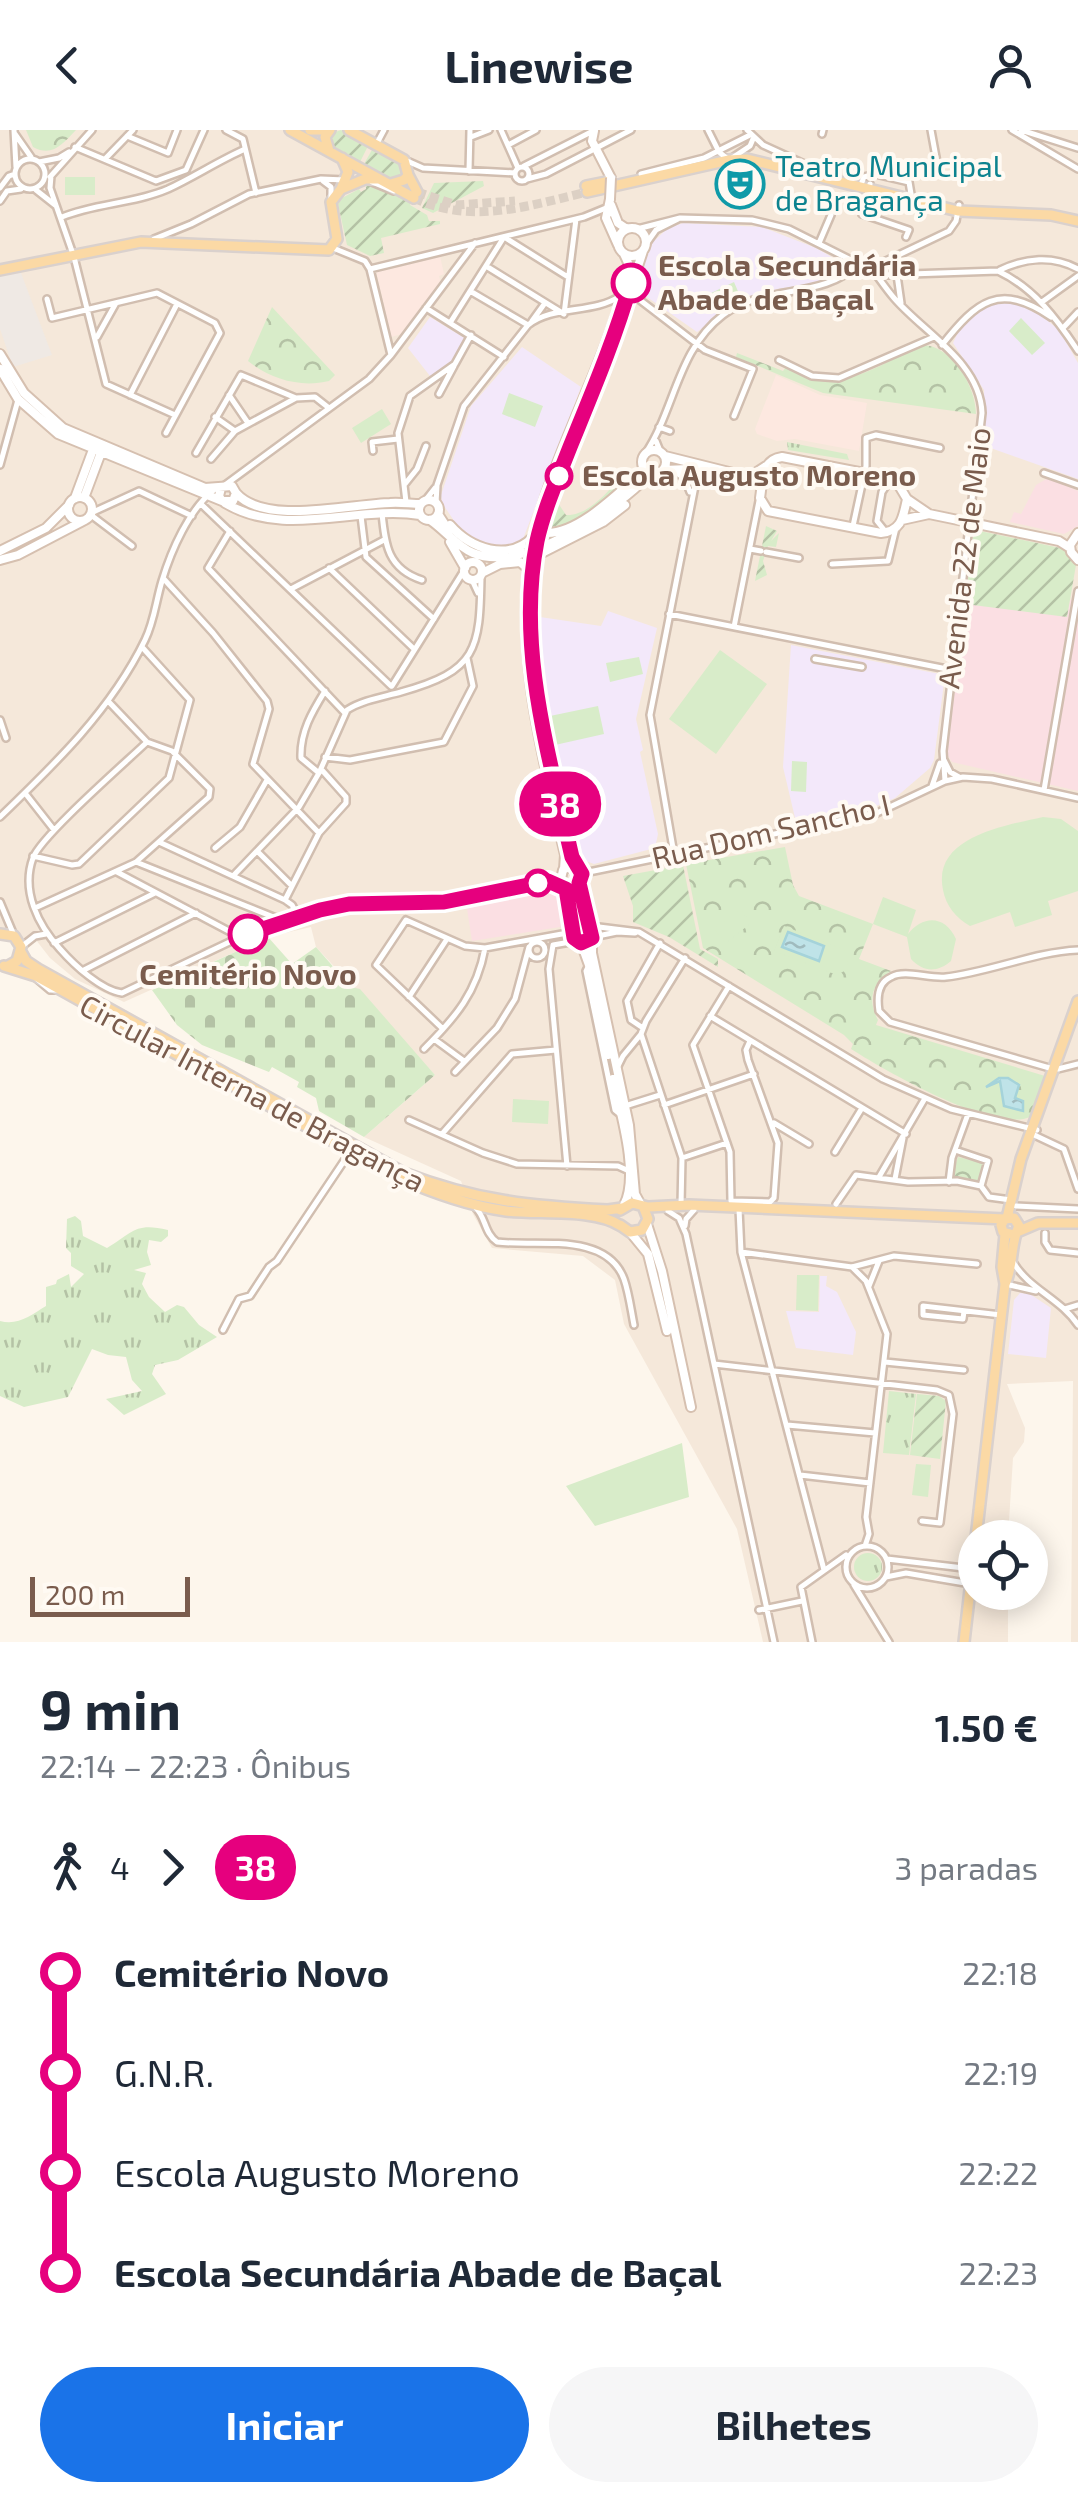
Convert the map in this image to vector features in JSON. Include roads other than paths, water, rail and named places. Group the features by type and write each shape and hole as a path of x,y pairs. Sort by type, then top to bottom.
{"main road":[{"path":"290,130 416,195"},
{"path":"310,130 329,130 325,137 329,151"},
{"path":"350,130 404,160 416,195"},
{"path":"747,154 959,208 1055,212 1078,219"},
{"path":"718,155 586,189 730,160 756,160 959,208"},
{"path":"0,270 141,242 335,244 330,202 347,178 342,158"},
{"path":"341,189 359,182 397,184 408,174"},
{"path":"0,934 18,943 17,961 2,966"},
{"name":"Circular Interna de Bragança","path":"18,943 26,961 38,969 404,1172 442,1188 499,1202 608,1210 623,1207"},
{"name":"Circular Interna de Bragança","path":"2,966 36,976 401,1179 440,1195 500,1210 598,1218 626,1229"},
{"path":"1056,1069 1078,1002"},
{"path":"1005,1284 1002,1267 1032,1133 1078,1015"},
{"path":"736,1206 668,1211 638,1232 626,1229 618,1217 623,1207 632,1202 736,1206 1010,1226 1078,1221"},
{"path":"642,1205 647,1223"},
{"path":"978,1520 1001,1315 1012,1256 1010,1226"},
{"path":"964,1642 967,1610"}],"street":[{"path":"75,147 59,158 21,162 1,185 30,189 43,182 92,130"},
{"path":"105,159 133,130"},
{"path":"126,136 168,153 177,130"},
{"path":"75,147 156,181 186,170 204,130"},
{"path":"226,130 243,140 256,193"},
{"path":"376,145 384,130"},
{"path":"469,170 470,134 488,130"},
{"path":"501,130 520,180 546,174 631,130"},
{"path":"508,145 536,130"},
{"path":"519,169 594,130 599,135 598,148 611,178 606,208 610,232"},
{"path":"708,130 718,155 730,160 750,146 750,134"},
{"path":"931,130 938,168"},
{"path":"1012,130 1078,169"},
{"path":"1021,130 1078,148"},
{"path":"14,132 13,173 18,183 51,200 61,215"},
{"path":"14,132 21,148 46,174 43,182"},
{"path":"718,155 750,134"},
{"path":"750,134 822,172"},
{"path":"61,215 125,203 168,188 245,149"},
{"path":"404,160 423,168 519,169 529,171 527,180"},
{"path":"0,175 13,173"},
{"path":"51,176 50,188 74,257 106,384 176,416"},
{"path":"141,242 178,230 256,193 347,178"},
{"path":"324,181 341,189"},
{"path":"324,181 331,186 330,202"},
{"path":"359,182 416,195"},
{"path":"867,185 862,214 910,230 906,238"},
{"path":"0,200 12,189"},
{"path":"370,269 584,217 606,208"},
{"path":"220,488 218,493 223,502 282,519 431,514 486,550 518,548 534,539 644,248 644,235 627,227 606,208"},
{"path":"875,272 948,230 956,221 959,208"},
{"path":"819,243 831,216"},
{"path":"584,217 596,217 624,254 630,267 628,296 618,310 552,477 534,539 525,610 532,697 565,855 561,879 577,939 589,965 622,1110 629,1171 629,1194 623,1207"},
{"path":"624,254 636,256 656,230 680,218"},
{"path":"618,245 627,227 680,218 752,220 789,229 875,272 900,275 998,271 1037,260 1069,264 1078,272 1042,302"},
{"path":"564,314 576,219"},
{"path":"178,230 182,244"},
{"path":"450,323 504,237"},
{"path":"504,237 568,277"},
{"path":"0,818 88,730 108,701 142,647 163,578 203,500 369,379 475,243"},
{"path":"335,244 365,261 370,269 391,355"},
{"path":"898,256 898,296 902,306"},
{"path":"642,1205 636,1194 590,926 579,883 586,875 577,868 566,830 535,683 531,563 540,554 612,516 640,485 645,454 656,441 680,374 696,344 726,312 748,302 829,284 859,264"},
{"path":"486,266 564,314"},
{"path":"998,271 1042,302 1078,351"},
{"name":"Avenida 22 de Maio","path":"875,272 902,306 972,378 981,397 942,756 945,782"},
{"path":"470,291 529,323 628,296"},
{"path":"47,299 52,318 157,294 215,323 220,333 166,434"},
{"path":"628,296 696,344 753,368 734,416"},
{"path":"942,344 979,305 1000,297 1022,300 1061,325"},
{"path":"95,340 116,302"},
{"path":"611,302 618,310"},
{"path":"431,514 464,406 544,303"},
{"path":"130,395 178,304"},
{"path":"426,308 504,358"},
{"path":"1061,325 1078,312"},
{"path":"440,394 471,335"},
{"path":"779,360 812,376 839,378 934,337"},
{"path":"728,359 732,350"},
{"path":"0,354 36,406 62,428 203,500 233,501 238,478 246,468"},
{"path":"406,504 398,439 410,396 455,364"},
{"path":"0,369 18,399 58,434 236,491 248,502 286,510 422,503 437,485"},
{"path":"196,453 241,375 296,398"},
{"path":"229,395 248,422"},
{"path":"211,460 235,430 296,398 315,397 329,408"},
{"path":"0,464 17,414 18,399"},
{"path":"17,414 30,412"},
{"path":"215,417 235,430"},
{"path":"659,427 670,431"},
{"path":"853,529 865,472 863,443 869,436 940,448"},
{"path":"373,451 372,442 398,439"},
{"path":"656,441 667,469 688,483 690,500"},
{"path":"405,484 417,470 426,446"},
{"path":"89,516 77,521 70,516 98,448"},
{"path":"645,454 662,454 695,468 748,482 768,510 853,529 896,527"},
{"path":"541,526 546,533 554,534 591,515 645,469 695,468 749,477 782,456 895,479 907,499 929,514 1059,541 1078,560"},
{"path":"734,626 766,466"},
{"path":"674,854 650,722 695,468"},
{"path":"431,514 470,548 491,554 513,552 599,514 622,496 645,469"},
{"path":"1044,472 1078,485"},
{"path":"694,487 718,475"},
{"path":"900,484 891,482 885,486 878,528 896,527 929,514"},
{"path":"422,503 469,551 506,556 541,545 593,520 640,485"},
{"path":"0,560 18,555 139,491 192,516"},
{"path":"832,564 888,561 907,499"},
{"path":"76,500 90,502 89,516"},
{"path":"0,551 46,528 76,500"},
{"path":"203,500 230,531 391,686"},
{"path":"233,876 296,811 320,771 344,712 355,705 441,679 467,658 478,636 480,601 472,574 422,503"},
{"path":"382,513 388,554 398,566 422,580"},
{"path":"89,516 132,546"},
{"path":"361,516 364,548 370,563 434,619"},
{"path":"230,531 208,568 344,712"},
{"path":"1059,541 1075,535"},
{"path":"1070,548 1075,535"},
{"path":"291,589 384,540"},
{"path":"750,549 799,558"},
{"path":"384,696 453,588 472,574 512,562 531,563"},
{"path":"329,568 414,650"},
{"path":"163,578 213,632 267,701 270,710 253,764 318,833"},
{"path":"1044,791 1078,591"},
{"path":"669,614 952,670"},
{"path":"34,856 79,864 169,778 190,700 142,647"},
{"path":"325,757 350,760 444,742 473,686 467,658"},
{"path":"814,658 862,667"},
{"path":"285,900 318,833 346,803 346,797 320,771 300,758 300,742 325,691"},
{"path":"34,908 132,864 209,798 210,789 172,751 147,742 108,701"},
{"path":"0,720 6,738"},
{"path":"147,742 54,831 34,856 29,893 46,934 112,991 122,992 240,937 298,916 349,904 444,902 548,881 563,870 577,868"},
{"path":"942,756 950,772 962,778"},
{"path":"930,788 942,756"},
{"name":"Rua Dom Sancho I","path":"586,875 877,812 962,778 992,779 1078,798"},
{"path":"215,848 240,827 267,780"},
{"path":"25,794 54,831"},
{"path":"159,842 285,900 298,916"},
{"path":"257,851 292,886"},
{"path":"132,864 134,881"},
{"path":"132,864 284,921"},
{"path":"117,872 240,937"},
{"path":"548,881 566,889"},
{"path":"54,943 156,893"},
{"path":"0,904 0,924"},
{"path":"0,904 18,943"},
{"path":"84,970 196,913"},
{"path":"443,1029 376,966 406,920 465,946 485,948 622,932 647,936"},
{"path":"18,943 41,925"},
{"path":"590,926 633,930 647,936 924,1100 1020,1126 1064,1149 1078,1190"},
{"path":"18,943 46,934"},
{"path":"409,997 447,939"},
{"path":"455,1072 497,1028 515,999 528,950 540,939"},
{"path":"539,959 544,946 540,939"},
{"path":"522,968 553,945 577,939"},
{"path":"514,942 539,959 549,972"},
{"path":"660,944 627,1001 632,1020 642,1031 682,1158 681,1205"},
{"path":"553,945 549,972 567,1166"},
{"path":"424,1049 471,995 485,948"},
{"path":"1078,950 955,976 896,974 879,990 880,1011 890,1022 1056,1069 1078,1064"},
{"path":"616,1071 685,958"},
{"path":"729,986 693,1044 730,1152 741,1252 827,1568"},
{"path":"710,1016 904,1136"},
{"path":"434,1039 465,1062"},
{"path":"736,1206 770,1202 774,1198 778,1142 746,1050 750,1041"},
{"path":"442,1134 512,1054 556,1050"},
{"path":"612,1052 623,1056"},
{"path":"664,1105 754,1074"},
{"path":"622,1110 660,1095"},
{"path":"879,1177 924,1100"},
{"path":"836,1152 862,1108"},
{"path":"948,1182 968,1114"},
{"path":"409,1120 483,1154 516,1164 618,1166 629,1171"},
{"path":"771,1122 809,1144"},
{"path":"896,1179 904,1136"},
{"path":"682,1158 727,1143"},
{"path":"955,1150 988,1161 981,1186"},
{"path":"224,1330 239,1299 250,1296 269,1266 277,1261 350,1152"},
{"path":"618,1166 628,1158"},
{"path":"836,1204 856,1175 981,1186 989,1197 1014,1203 1078,1209"},
{"path":"468,1202 483,1215 492,1238 500,1242 576,1246 600,1252 622,1274 634,1325"},
{"path":"488,1230 490,1219 500,1210"},
{"path":"686,1234 686,1218 694,1210"},
{"path":"668,1211 679,1218 686,1234 774,1642"},
{"path":"647,1223 663,1277 691,1407"},
{"path":"626,1229 648,1254 667,1332"},
{"path":"1045,1233 1050,1250 1078,1253"},
{"path":"741,1252 852,1267 902,1256 976,1264"},
{"path":"1012,1256 1020,1272 1039,1292 1065,1309 1078,1325"},
{"path":"868,1287 879,1261"},
{"path":"852,1267 861,1274 886,1325 865,1546"},
{"path":"1005,1284 1039,1292"},
{"path":"1065,1309 1078,1305"},
{"path":"964,1311 963,1319 922,1315 924,1306 1001,1315"},
{"path":"884,1362 964,1370"},
{"path":"714,1364 937,1390 949,1395 952,1400 940,1523 922,1520"},
{"path":"787,1424 876,1433"},
{"path":"800,1474 870,1483"},
{"path":"868,1528 887,1559 886,1577"},
{"path":"812,1642 802,1601 803,1584 865,1546 882,1552"},
{"path":"851,1553 846,1567 852,1583 889,1642"},
{"path":"887,1559 958,1567"},
{"path":"827,1568 846,1567"},
{"path":"852,1583 868,1589 886,1577 906,1573 958,1581"},
{"path":"868,1589 866,1599 873,1614"},
{"path":"759,1610 802,1601"}],"water":[{"path":"788,932 824,946 819,961 782,947"},
{"path":"999,1078 1019,1085 1015,1098 1023,1101 1023,1111 1004,1106 1000,1081 986,1087"}],"tunnel":[{"path":"417,192 456,205 515,201"},
{"path":"414,198 435,206 478,212 587,192"}],"place":[{"name":"Teatro Municipal de Bragança","path":"740,184"},
{"name":"Escola Secundária Abade de Baçal","path":"631,283"},
{"name":"Escola Augusto Moreno","path":"559,476"},
{"name":"Cemitério Novo","path":"248,934"}]}
